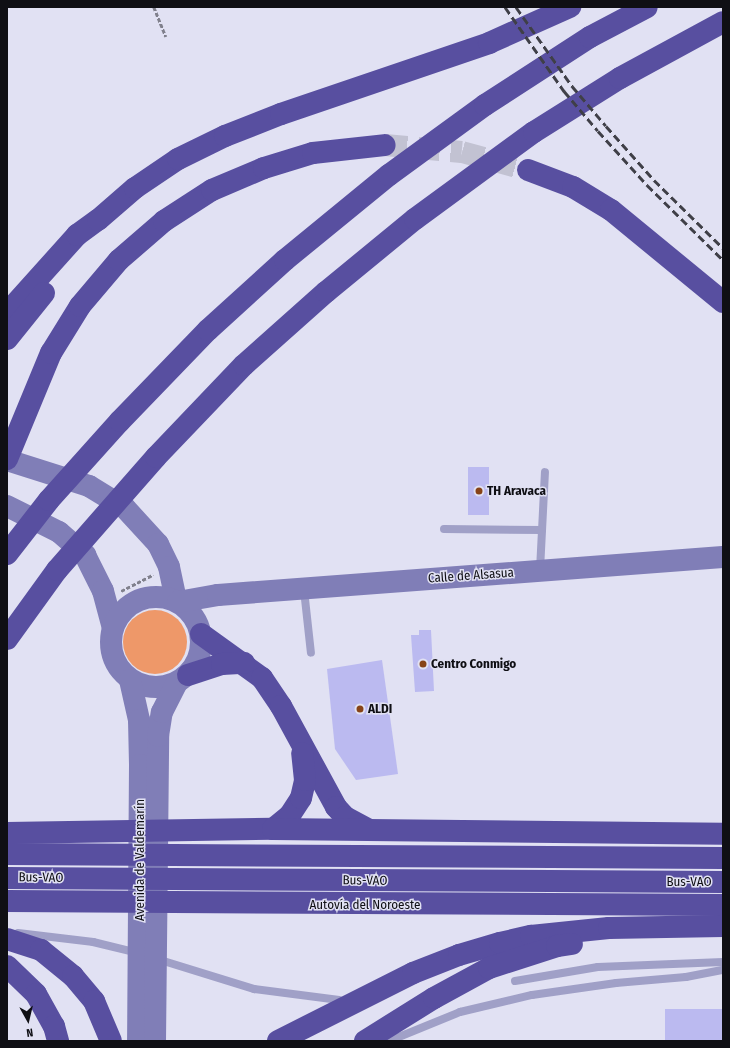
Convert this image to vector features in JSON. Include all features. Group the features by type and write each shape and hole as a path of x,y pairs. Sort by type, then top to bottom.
{"highway":[{"path":"7,313 77,235 98,220 135,188 178,159 225,136 281,114 489,43 570,7"},
{"path":"7,554 49,500 120,421 208,330 285,260 389,175 485,105 590,37 647,7"},
{"path":"7,639 57,570 156,457 244,365 326,292 452,191 534,132 620,78 723,22"},
{"path":"7,460 51,353 80,306 119,260 164,221 212,190 264,168 313,153 385,145"},
{"path":"528,170 573,187 611,210 723,302"},
{"path":"7,339 84,243 98,220"},
{"path":"200,630 244,664 257,672 272,691 336,807 345,817 370,830"},
{"path":"182,679 222,664 244,664"},
{"path":"273,829 297,808 304,789 304,767 300,742"},
{"path":"7,833 273,829 723,834"},
{"path":"7,854 723,858"},
{"name":"Bus-VAO","path":"7,878 723,882"},
{"name":"Autovía del Noroeste","path":"7,901 723,905"},
{"path":"278,1041 413,973 459,954 500,943 531,936 609,928 723,926"},
{"path":"365,1041 434,998 489,968 557,946 636,939 723,937"},
{"path":"7,939 41,950 73,976 94,1001 110,1041"},
{"path":"7,966 36,994 54,1026 58,1041"}],"main road":[{"path":"7,460 57,474 105,495 125,508 158,544 169,567 177,602"},
{"path":"7,506 59,532 74,544 91,564 104,595 113,628"},
{"name":"Calle de Alsasua","path":"177,602 218,595 723,557"},
{"path":"200,630 194,616 177,602 155,597 139,600 120,614 113,628 111,648 113,657 120,670 130,680 153,687 182,679 198,660 200,630 205,608 218,595"},
{"name":"Avenida de Valdemarín","path":"149,765 158,736 162,712 182,679"},
{"name":"Avenida de Valdemarín","path":"130,680 149,765 147,1019 155,1041"},
{"name":"Avenida de Valdemarín","path":"138,1041 147,1019"}],"lane":[{"path":"540,571 545,472"},
{"path":"444,529 542,530"},
{"path":"304,589 311,653"},
{"path":"7,933 93,942 254,989 339,1000"},
{"path":"515,982 598,967 723,962"},
{"path":"389,1041 460,1012 525,996 569,988 686,977 723,970"}],"path":[{"path":"154,7 166,37"},
{"path":"104,595 169,567"}],"shaded area":[{"path":"149,610 161,610 178,619 185,630 187,642 185,654 178,665 161,674 149,674 137,669 128,660 123,648 123,636 128,624 137,615"}],"building":[{"name":"TH Aravaca","path":"468,467 489,467 489,515 468,515"},
{"name":"Centro Conmigo","path":"419,630 431,630 434,691 415,692 411,635 419,635"},
{"name":"ALDI","path":"382,660 398,774 356,780 335,749 327,669"},
{"path":"665,1009 723,1009 723,1041 665,1041"}],"tunnel":[{"path":"385,145 462,152 528,170"}],"railway":[{"path":"505,7 564,91 598,131 647,185 723,260"},
{"path":"516,7 572,86 606,126 654,180 723,248"}],"place":[{"name":"TH Aravaca","path":"479,491"},
{"name":"Centro Conmigo","path":"423,664"},
{"name":"ALDI","path":"360,709"}]}
